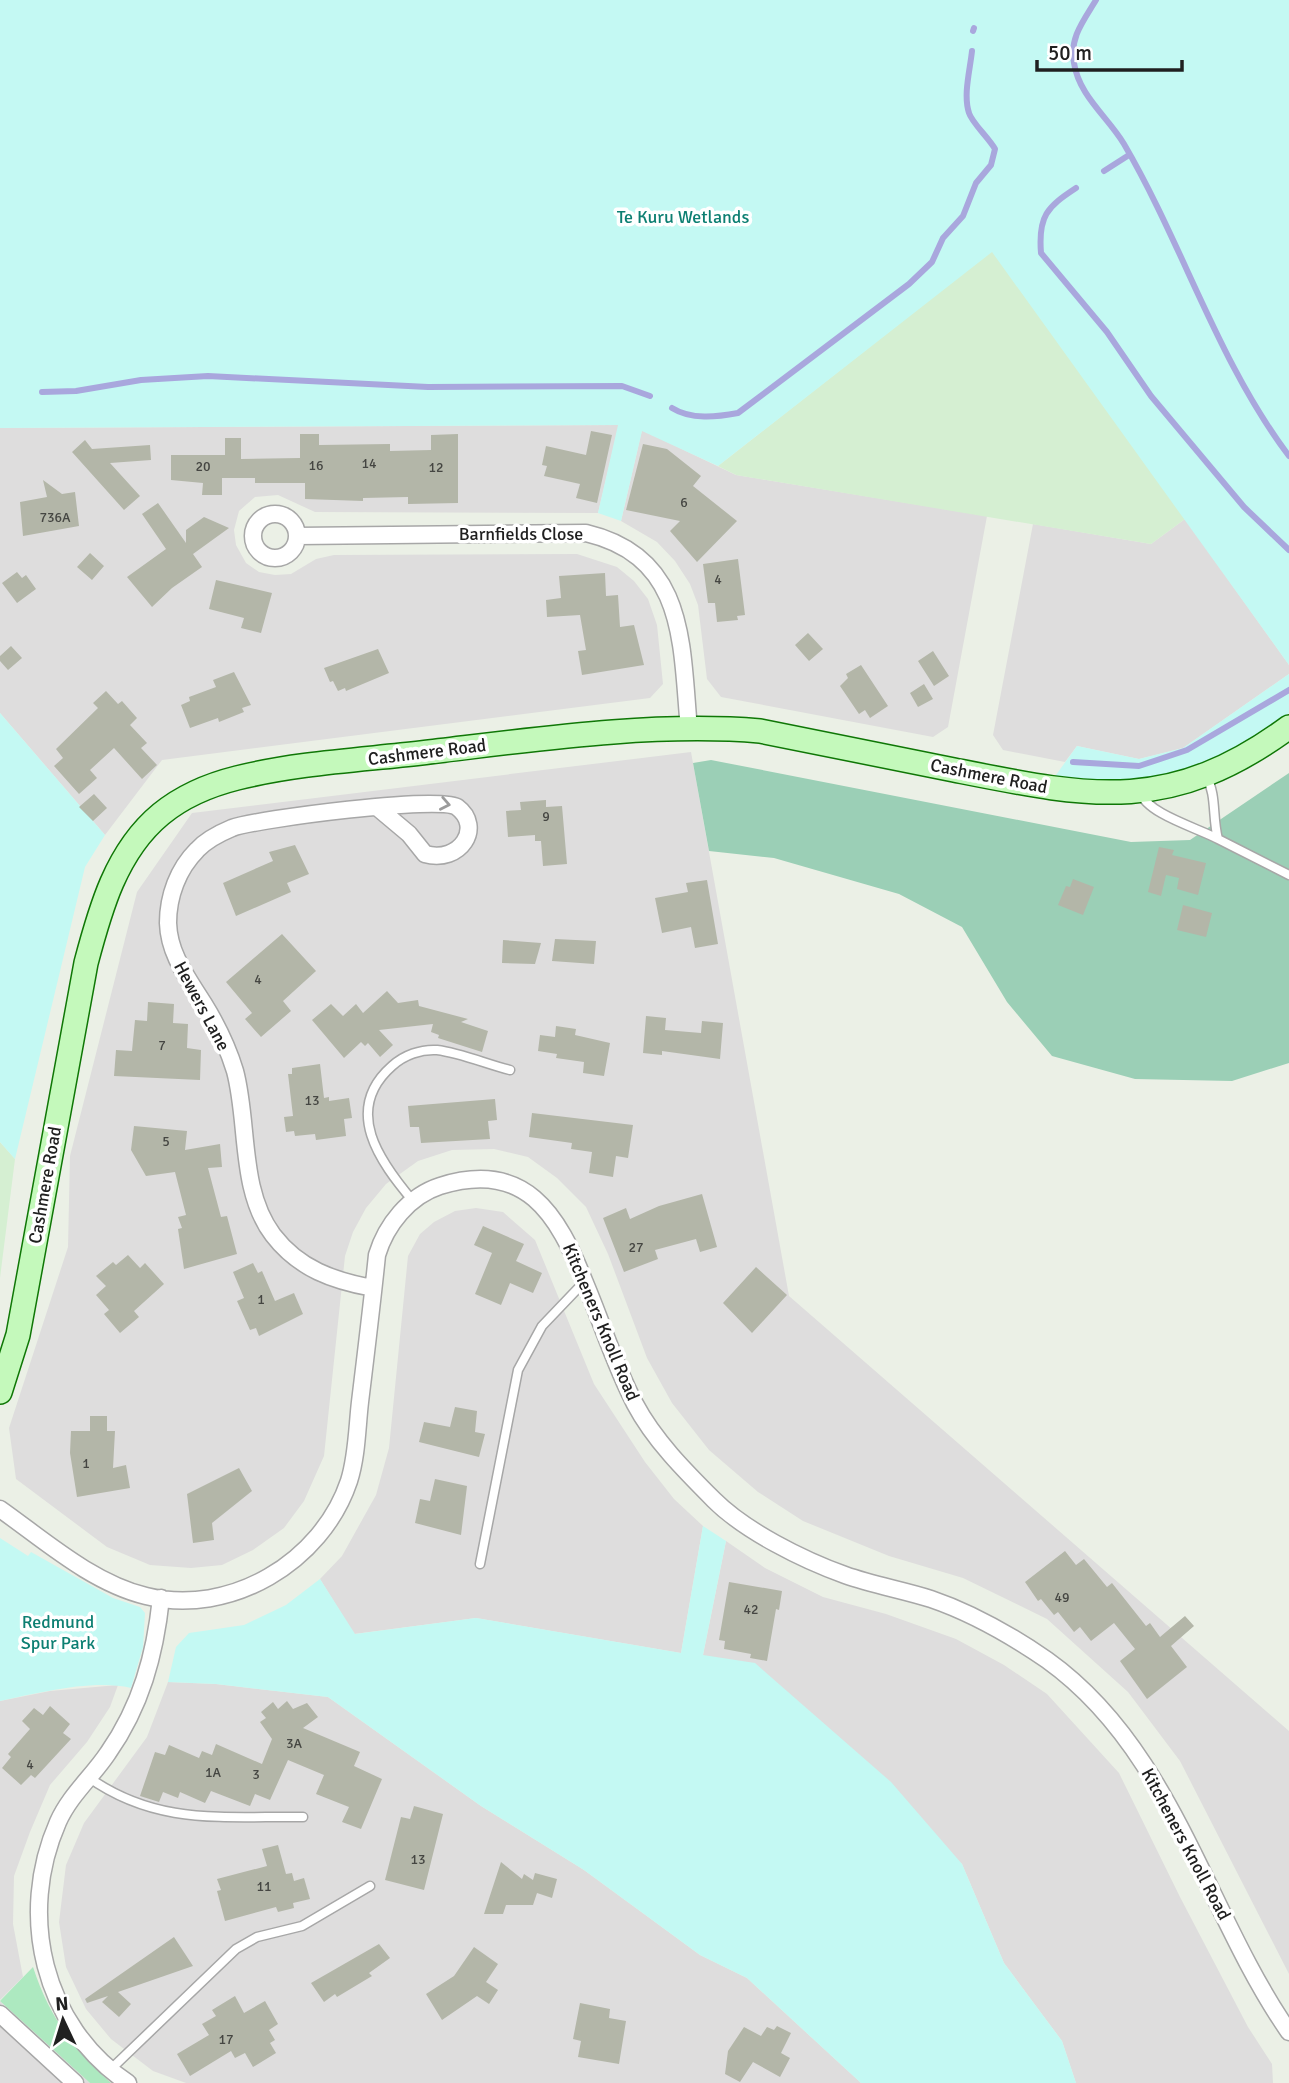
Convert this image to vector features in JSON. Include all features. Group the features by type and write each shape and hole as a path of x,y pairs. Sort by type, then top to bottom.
{"street":[{"name":"Barnfields Close","path":"297,536 586,533 624,547 657,577 675,611 690,729"},
{"name":"Cashmere Road","path":"0,1392 18,1335 86,963 98,919 114,877 147,826 184,798 203,789 278,770 509,742 690,729 760,731 1035,786 1084,793 1140,792 1206,776 1263,746 1289,727"},
{"name":"Hewers Lane","path":"373,1288 339,1282 320,1274 286,1250 272,1234 260,1212 252,1184 235,1072 213,1020 178,961 168,922 175,885 197,850 213,837 233,827 258,821 378,808 449,802 458,807 465,816 466,836 463,845 447,856 425,854 409,834 378,808"},
{"name":"Kitcheners Knoll Road","path":"0,1509 106,1580 133,1592 161,1598 202,1598 243,1590 284,1567 324,1529 349,1481 354,1460 373,1288 383,1238 413,1201 433,1189 469,1180 491,1180 528,1192 540,1201 561,1228 636,1405 661,1442 717,1503 765,1537 843,1575 933,1600 999,1630 1049,1662 1099,1707 1136,1752 1166,1798 1266,2000 1289,2032"},
{"path":"128,2083 110,2070 84,2043 50,1982 38,1935 40,1888 50,1845 64,1810 123,1729 145,1682 158,1634 161,1598"},
{"path":"0,2014 75,2083"}],"lane":[{"path":"1206,776 1213,792 1213,820 1218,839"},
{"path":"1140,792 1152,808 1289,876"},
{"path":"413,1201 387,1170 371,1136 368,1117 378,1080 401,1058 436,1050 510,1070"},
{"path":"480,1564 519,1370 542,1326 585,1281"},
{"path":"88,1777 130,1802 151,1810 177,1814 303,1817"},
{"path":"110,2070 236,1949 257,1937 302,1926 370,1886"}],"shaded area":[{"path":"619,425 598,513 315,512 278,495 255,497 239,511 234,530 236,545 246,563 259,572 275,575 291,574 316,559 334,555 577,554 617,567 634,581 648,599 657,625 663,684 650,698 162,760 105,835 0,713 0,428"},
{"path":"642,430 736,475 987,516 948,727 933,737 721,697 707,679 698,605 690,584 675,561 657,542 621,521"},
{"path":"1185,519 1289,665 1289,674 1183,748 1139,759 1077,746 1065,762 1003,750 993,735 1033,524 1151,544"},
{"path":"691,752 789,1296 1289,1731 1289,1974 1180,1761 1128,1692 1047,1619 963,1578 889,1556 803,1521 758,1492 709,1450 672,1403 647,1358 608,1254 586,1207 557,1178 528,1157 494,1149 452,1150 418,1161 386,1184 366,1208 353,1232 345,1256 324,1456 304,1501 284,1528 253,1550 222,1565 191,1568 150,1565 107,1547 16,1479 9,1428 68,1247 70,1156 137,892 192,813"},
{"path":"476,1208 503,1212 535,1240 594,1384 645,1462 674,1499 703,1526 681,1653 476,1618 354,1634 320,1579 342,1556 376,1495 389,1448 408,1256 420,1234 434,1222 455,1211"},
{"path":"726,1541 765,1568 823,1597 886,1614 956,1639 1004,1665 1047,1694 1119,1773 1248,2027 1272,2064 1273,2083 1076,2083 1062,2041 1004,1963 962,1864 703,1655"},
{"path":"168,1682 216,1684 328,1697 481,1806 584,1870 700,1955 747,1978 861,2083 186,2083 153,2071 111,2039 86,2009 66,1967 59,1922 66,1865 84,1823 147,1737"},
{"path":"118,1685 110,1707 87,1742 50,1785 30,1832 14,1876 13,1924 23,1977 0,2000 0,1701 50,1691"},
{"path":"0,2001 90,2083 0,2083"}],"green space":[{"name":"Te Kuru Wetlands","path":"0,0 1289,0 1289,665 992,252 718,466 642,431 621,521 598,513 618,425 0,428"},
{"path":"992,251 1185,519 1151,544 736,475 718,466"},
{"path":"1289,674 1289,713 1234,750 1214,760 1151,781 1120,783 1053,779 1077,746 1139,759 1183,748"},
{"path":"0,713 105,835 85,867 15,1159 0,1142"},
{"path":"711,760 1131,842 1190,840 1289,773 1289,1063 1232,1081 1135,1079 1052,1056 1007,1002 962,927 899,894 774,858 709,851 693,763"},
{"path":"0,1142 15,1159 0,1278"},
{"path":"703,1526 726,1541 703,1655 755,1663 891,1782 962,1864 1004,1963 1062,2041 1076,2083 861,2083 747,1978 700,1955 584,1870 481,1806 328,1697 216,1684 168,1682 176,1647 189,1633 244,1625 286,1605 320,1579 355,1634 476,1618 681,1653"},
{"name":"Redmund Spur Park","path":"0,1538 28,1556 31,1552 113,1598 140,1607 145,1613 143,1647 131,1688 83,1686 0,1701"},
{"path":"33,1967 39,1985 64,2031 111,2083 90,2083 0,2001"}],"building":[{"path":"591,431 612,435 597,503 576,498 580,484 544,476 547,466 542,465 546,446 586,455"},
{"path":"300,434 319,434 319,445 390,444 390,451 431,450 431,435 458,434 458,503 408,504 408,497 363,498 363,501 305,499 305,483 255,483 255,478 222,478 222,495 202,495 203,483 171,480 171,455 225,455 225,438 241,438 241,459 300,458"},
{"path":"85,440 92,449 150,445 151,460 110,463 140,496 124,510 72,452"},
{"path":"643,444 667,449 701,476 693,486 737,521 697,562 670,531 680,521 626,510"},
{"path":"43,480 62,494 75,492 79,526 23,536 20,502 47,497"},
{"path":"158,503 186,543 186,530 204,517 229,528 193,554 202,567 172,588 152,607 127,577 166,549 142,514"},
{"path":"90,553 104,566 92,580 77,567"},
{"path":"738,559 745,615 737,616 738,620 717,622 715,603 708,603 703,564"},
{"path":"17,572 22,578 26,575 36,589 17,603 2,583"},
{"path":"605,573 606,596 618,595 620,627 634,625 644,665 582,675 578,651 586,650 580,615 547,617 546,600 561,598 559,576"},
{"path":"216,580 272,593 261,633 241,628 244,618 209,609"},
{"path":"808,633 823,649 809,661 795,645"},
{"path":"11,646 22,658 8,670 0,661 0,656"},
{"path":"378,649 389,673 346,691 345,688 338,691 333,681 330,682 324,668"},
{"path":"933,651 949,676 934,686 918,661"},
{"path":"861,665 888,706 870,718 865,710 859,714 840,686 848,678 846,674"},
{"path":"234,672 251,705 242,708 244,712 219,722 218,718 190,728 181,705 190,701 189,697 216,687 213,680"},
{"path":"924,684 933,699 918,707 910,693"},
{"path":"106,691 118,704 122,701 137,718 130,725 147,743 141,748 157,765 142,779 114,748 90,770 97,778 79,794 54,766 63,758 56,749 98,708 93,703"},
{"path":"94,794 107,808 93,821 79,807"},
{"path":"546,800 546,807 562,806 567,864 543,866 541,841 535,841 535,835 508,837 506,811 521,810 520,802"},
{"path":"295,845 309,874 287,883 291,892 236,916 223,883 273,861 269,852"},
{"path":"1159,847 1174,850 1172,855 1206,863 1198,895 1177,889 1179,878 1166,875 1161,896 1148,892"},
{"path":"1073,879 1094,887 1083,915 1058,905 1066,886 1070,887"},
{"path":"707,880 718,944 695,948 691,927 662,933 655,898 688,892 686,883"},
{"path":"1183,905 1212,913 1206,937 1177,930"},
{"path":"282,934 316,971 283,1001 291,1011 261,1037 245,1019 252,1013 226,982"},
{"path":"555,939 596,941 594,964 552,961"},
{"path":"503,940 541,943 535,964 502,963"},
{"path":"387,991 398,1003 418,1000 419,1006 468,1019 461,1022 488,1031 482,1052 438,1038 439,1035 431,1032 433,1024 379,1030 393,1045 380,1057 368,1043 365,1046 361,1042 344,1058 312,1020 331,1004 343,1016 356,1004 363,1013"},
{"path":"148,1002 174,1004 173,1023 188,1024 187,1048 201,1050 200,1080 114,1076 116,1050 132,1051 135,1020 147,1021"},
{"path":"646,1016 666,1018 665,1030 701,1033 702,1021 723,1023 720,1059 662,1051 662,1055 643,1053"},
{"path":"556,1026 576,1029 575,1035 610,1043 604,1076 583,1073 584,1062 556,1058 557,1054 538,1051 540,1035 555,1037"},
{"path":"320,1064 324,1098 329,1097 329,1101 349,1098 352,1118 344,1119 346,1136 316,1140 315,1134 295,1136 294,1131 286,1132 284,1117 293,1116 288,1074 292,1074 292,1068"},
{"path":"495,1099 497,1120 488,1121 490,1139 421,1143 419,1127 410,1127 408,1106"},
{"path":"532,1113 633,1125 628,1158 616,1156 613,1177 589,1173 592,1152 571,1149 572,1143 529,1137"},
{"path":"134,1126 187,1131 185,1150 220,1144 222,1167 208,1168 221,1217 227,1216 237,1254 184,1269 178,1229 182,1228 178,1217 186,1215 175,1172 146,1176 131,1150"},
{"path":"702,1194 717,1247 700,1252 696,1239 655,1250 658,1259 624,1272 603,1218 626,1208 630,1219 659,1206"},
{"path":"483,1226 524,1244 516,1261 542,1273 533,1293 510,1283 501,1305 475,1294 492,1253 474,1245"},
{"path":"128,1255 140,1268 145,1263 164,1284 134,1311 139,1317 120,1333 104,1314 109,1310 96,1295 106,1286 96,1276 113,1262 116,1265"},
{"path":"253,1263 258,1273 262,1271 275,1301 294,1293 303,1314 259,1336 256,1328 250,1330 237,1301 244,1298 233,1272"},
{"path":"756,1267 787,1295 752,1333 723,1303"},
{"path":"455,1407 477,1411 475,1432 485,1434 479,1457 419,1442 424,1422 450,1427"},
{"path":"90,1416 107,1416 107,1431 115,1431 113,1468 126,1465 130,1488 77,1497 70,1453 71,1431 90,1431"},
{"path":"239,1468 252,1491 212,1523 214,1540 193,1543 187,1494"},
{"path":"435,1479 467,1486 461,1535 415,1523 420,1499 430,1501"},
{"path":"1065,1551 1076,1565 1084,1559 1107,1587 1112,1583 1146,1626 1150,1623 1160,1637 1185,1616 1194,1626 1171,1646 1187,1667 1147,1699 1120,1661 1135,1649 1114,1623 1091,1641 1080,1627 1074,1632 1058,1612 1054,1615 1041,1599 1038,1601 1025,1582"},
{"path":"729,1582 782,1591 767,1661 750,1658 751,1654 724,1649 725,1641 719,1640"},
{"path":"287,1701 293,1709 307,1703 318,1717 303,1728 360,1752 354,1766 382,1779 361,1829 342,1822 349,1807 316,1794 324,1775 288,1760 270,1800 255,1794 250,1806 211,1791 205,1803 180,1792 178,1798 163,1792 159,1802 140,1796 155,1752 165,1755 169,1745 199,1758 202,1751 212,1755 216,1744 262,1764 272,1739 260,1722 266,1718 261,1712 273,1702 278,1709"},
{"path":"50,1706 70,1724 63,1733 71,1739 35,1778 31,1775 21,1785 2,1768 11,1757 8,1754 30,1729 22,1721 34,1708 43,1715"},
{"path":"414,1806 443,1814 424,1890 385,1880 401,1817 410,1819"},
{"path":"278,1845 286,1874 292,1873 294,1881 304,1878 310,1899 293,1903 294,1908 278,1912 276,1907 225,1921 217,1891 221,1890 217,1879 267,1866 262,1849"},
{"path":"501,1862 522,1879 524,1874 533,1880 535,1873 557,1879 552,1898 537,1893 533,1905 506,1905 503,1914 484,1914"},
{"path":"174,1937 193,1966 118,1992 131,2004 119,2017 102,2002 108,1996 87,2003 85,1999"},
{"path":"379,1944 390,1958 369,1973 372,1976 324,2002 311,1983"},
{"path":"474,1947 498,1964 486,1982 498,1990 489,2004 477,1996 442,2020 426,1994 454,1976"},
{"path":"235,1996 244,2013 265,2001 278,2024 269,2030 275,2040 270,2043 276,2053 253,2067 245,2053 235,2058 231,2051 190,2076 177,2054 209,2035 202,2024 216,2016 212,2010"},
{"path":"580,2003 610,2009 609,2018 626,2021 619,2064 578,2057 581,2041 573,2039"},
{"path":"777,2026 791,2033 781,2053 790,2058 780,2077 753,2062 740,2082 725,2074 728,2051 744,2027 761,2036 767,2027 774,2030"}],"waterway":[{"path":"1096,0 1076,37 1073,54 1077,75 1088,96 1124,144 1165,222 1221,343 1264,420 1289,456"},
{"path":"672,408 696,416 738,413 909,284 932,262 943,238 963,216 976,183 991,165 995,149 973,121 967,106 972,51"},
{"path":"1104,171 1129,155"},
{"path":"1076,188 1051,207 1043,221 1041,253 1107,332 1151,396 1244,507 1289,550"},
{"path":"42,392 76,391 141,380 208,376 428,387 622,386 650,396"},
{"path":"1073,762 1139,766 1187,750 1289,690"}]}
